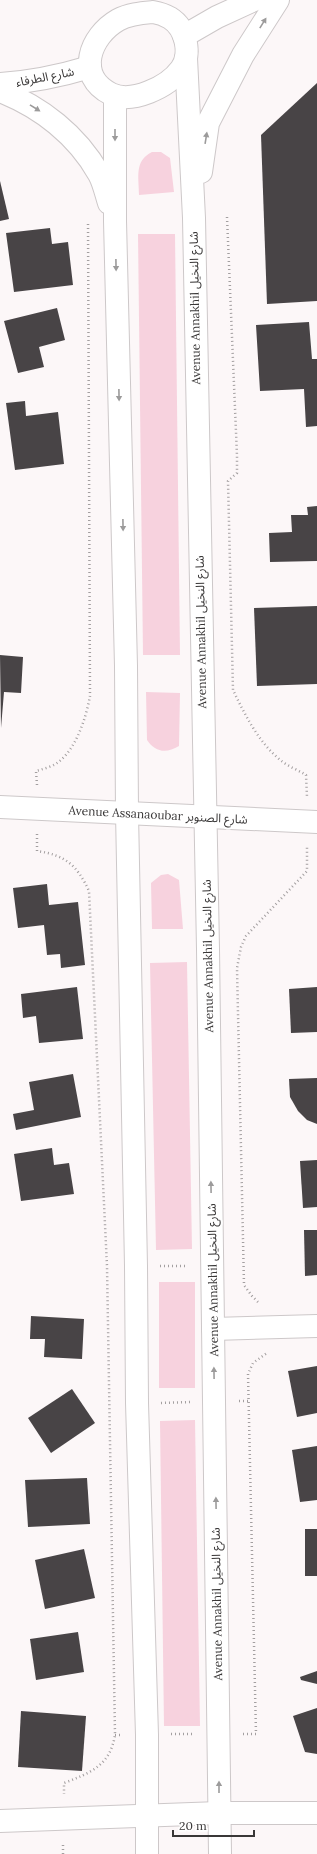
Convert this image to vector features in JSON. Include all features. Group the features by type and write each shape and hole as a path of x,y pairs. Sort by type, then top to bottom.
{"main road":[{"path":"184,36 217,17 254,0"},
{"path":"194,218 208,123 243,55 278,0"},
{"path":"144,6 153,12 171,18 179,26 184,36 187,47 186,58 182,69 165,83 135,97 125,98 106,92 93,76 90,67 92,47 103,31 119,19 144,6"},
{"name":"Avenue Annakhil شارع النخيل","path":"186,58 194,218 213,1266 220,1854"},
{"name":"شارع الطرفاء","path":"0,84 29,82 59,76 90,67"},
{"path":"0,91 20,99 51,119 78,145 100,175 115,221"},
{"path":"115,96 115,221 126,666 137,1403 147,1735 147,1854"},
{"name":"Avenue Assanaoubar شارع الصنوبر","path":"0,807 312,822"},
{"path":"213,1329 317,1326"},
{"path":"0,1821 220,1813 317,1813"}],"path":[{"path":"115,1735 256,1734 248,1374 253,1363 279,1347 277,1309 263,1306 252,1296 244,1285 237,968 238,956 246,936 307,871 312,822 306,775 280,760 263,741 248,721 233,690 228,481 237,473 237,456 227,217"},
{"path":"63,1854 64,1783 88,1774 100,1766 113,1747 115,1735 107,1266 89,891 78,872 70,863 53,853 37,851 36,771 57,763 70,749 80,733 90,696 88,222"},
{"path":"107,1266 244,1266"},
{"path":"110,1404 248,1401"}],"shaded area":[{"path":"152,152 161,152 170,158 174,192 139,195 138,176 140,165 142,160"},
{"path":"138,234 175,234 180,655 143,655"},
{"path":"146,692 180,693 179,746 174,749 165,751 157,749 147,740"},
{"path":"168,874 179,880 183,929 152,929 151,883 161,875"},
{"path":"187,962 192,1249 156,1250 150,963"},
{"path":"159,1282 195,1282 195,1388 159,1388"},
{"path":"195,1420 200,1726 164,1726 160,1421"}],"building":[{"path":"317,83 317,301 267,304 261,135"},
{"path":"0,181 9,219 0,221"},
{"path":"50,228 52,244 68,242 73,285 14,292 6,233"},
{"path":"57,308 65,340 39,347 44,367 18,373 4,321"},
{"path":"309,322 312,359 317,359 317,426 306,427 304,389 260,391 256,325"},
{"path":"25,401 26,416 58,412 64,464 15,470 6,403"},
{"path":"317,506 317,561 270,562 269,533 292,532 291,515 308,515 307,507"},
{"path":"317,606 317,684 257,686 254,608"},
{"path":"0,655 23,657 21,693 4,692 1,728"},
{"path":"47,884 49,905 78,902 85,965 61,968 60,954 47,955 44,925 18,928 13,888"},
{"path":"77,987 83,1039 39,1043 36,1016 23,1018 21,994"},
{"path":"317,987 317,1032 291,1033 289,989"},
{"path":"73,1074 81,1117 16,1130 13,1114 34,1110 29,1082"},
{"path":"317,1078 317,1124 307,1120 298,1111 290,1097 289,1079"},
{"path":"52,1148 54,1165 69,1163 74,1194 21,1201 14,1154"},
{"path":"317,1160 317,1207 303,1208 300,1161"},
{"path":"304,1230 317,1230 317,1275 305,1276"},
{"path":"31,1316 84,1319 82,1359 44,1357 45,1339 30,1339"},
{"path":"317,1366 317,1413 297,1417 288,1371"},
{"path":"72,1389 95,1423 51,1453 28,1418"},
{"path":"317,1446 317,1500 300,1502 292,1450"},
{"path":"87,1478 90,1524 28,1527 25,1480"},
{"path":"305,1529 317,1529 317,1576 305,1576"},
{"path":"84,1549 95,1598 45,1609 35,1560"},
{"path":"78,1632 84,1672 36,1680 30,1639"},
{"path":"317,1671 317,1684 301,1680 300,1677"},
{"path":"317,1708 317,1754 305,1752 293,1716"},
{"path":"21,1711 86,1716 82,1771 18,1767"}]}
